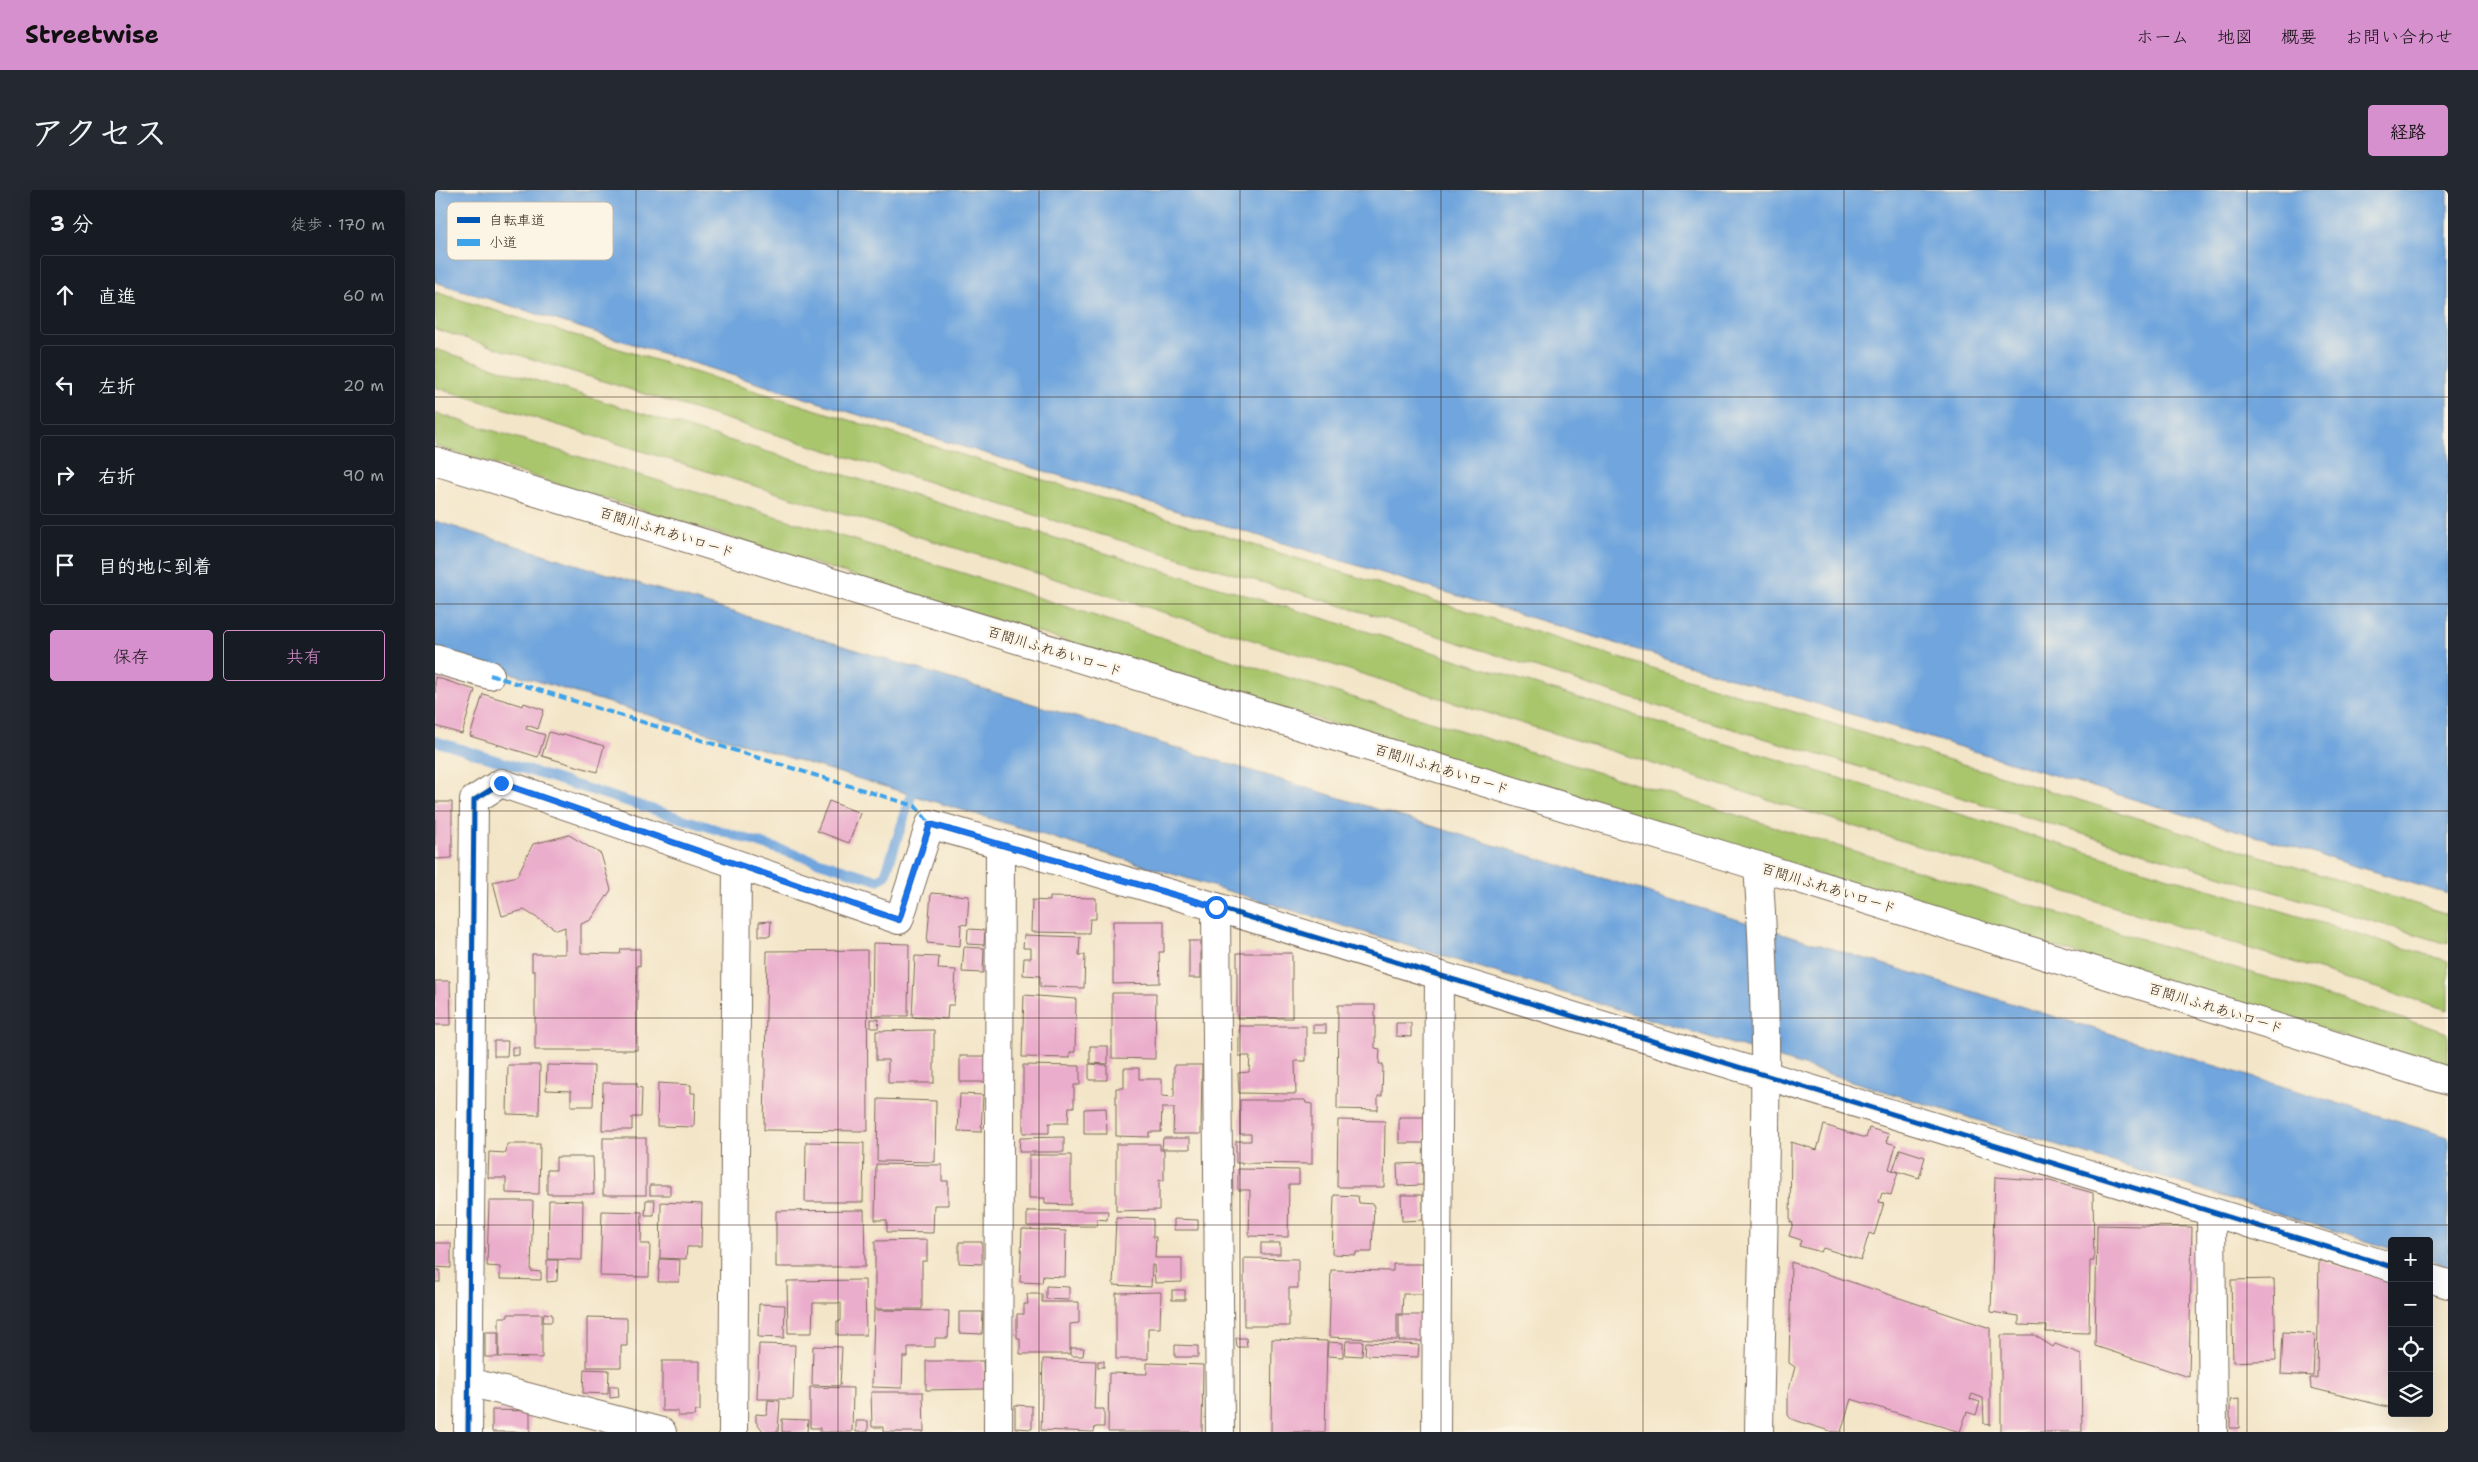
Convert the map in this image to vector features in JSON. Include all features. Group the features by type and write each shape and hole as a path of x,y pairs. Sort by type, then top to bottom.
{"street":[{"name":"百間川ふれあいロード","path":"435,461 1758,866 2448,1081"},
{"path":"435,658 490,676"},
{"path":"468,1432 474,800 501,783 899,920 930,824 1216,907 1766,1076 1826,1092 2211,1213 2388,1266"},
{"path":"998,1432 1000,844"},
{"path":"733,1432 737,865"},
{"path":"1758,866 1762,919 1766,1076 1760,1432"},
{"path":"1216,907 1220,1432"},
{"path":"1436,1432 1439,976"},
{"path":"2211,1213 2213,1432"},
{"path":"2433,1279 2448,1284"},
{"path":"469,1382 662,1432"}],"green space":[{"path":"435,292 2448,914 2448,944 1617,694 1386,619 1045,518 435,329"},
{"path":"435,349 708,434 1362,630 1713,740 2448,961 2448,1010 435,387"},
{"path":"435,413 966,574 1234,661 2448,1033 2448,1069 435,446"}],"water":[{"path":"435,190 2448,190 2448,894 878,421 435,282"},
{"path":"435,521 2448,1137 2448,1266 2433,1261 2433,1237 2388,1237 2388,1248 1742,1047 435,650"}],"building":[{"path":"435,677 475,690 462,734 435,726"},
{"path":"483,694 523,706 524,703 544,710 538,729 527,725 526,729 545,735 538,757 470,736"},
{"path":"549,732 563,736 564,734 604,746 597,772 542,756"},
{"path":"829,801 860,813 849,843 817,831"},
{"path":"435,802 452,802 452,858 435,859"},
{"path":"569,835 601,854 611,890 591,920 581,924 581,953 620,954 621,949 640,949 640,966 637,965 637,1050 535,1050 535,971 532,971 532,954 565,954 565,927 557,930 524,910 502,916 493,882 517,876 533,844"},
{"path":"931,893 969,896 967,925 961,924 960,946 927,943"},
{"path":"1050,897 1096,898 1096,919 1090,919 1089,933 1031,932 1032,900 1050,901"},
{"path":"771,921 770,936 759,936 759,922"},
{"path":"1113,921 1164,921 1164,952 1159,952 1160,983 1113,984"},
{"path":"968,929 985,930 984,945 967,944"},
{"path":"1024,935 1080,937 1079,955 1085,955 1084,988 1040,987 1040,976 1023,975 1024,958 1031,958 1031,948 1023,948"},
{"path":"1189,941 1201,941 1201,978 1189,978"},
{"path":"873,943 909,944 908,1016 872,1016"},
{"path":"964,947 984,948 983,973 962,972"},
{"path":"867,950 868,1131 764,1130 767,951"},
{"path":"1237,953 1292,953 1292,1018 1237,1018"},
{"path":"915,956 939,957 938,969 956,970 954,1005 948,1005 947,1019 912,1017"},
{"path":"435,981 450,981 451,1025 435,1025"},
{"path":"1112,993 1156,993 1155,1059 1112,1058"},
{"path":"1024,995 1076,999 1075,1052 1070,1052 1070,1058 1022,1057"},
{"path":"1338,1005 1375,1005 1375,1048 1380,1049 1379,1064 1383,1064 1382,1096 1378,1096 1378,1110 1337,1109"},
{"path":"871,1019 879,1019 878,1028 871,1028"},
{"path":"1396,1023 1411,1023 1411,1037 1396,1036"},
{"path":"1313,1025 1326,1025 1326,1033 1313,1033"},
{"path":"1239,1026 1306,1026 1306,1061 1295,1061 1296,1094 1239,1093 1238,1073 1249,1072 1250,1056 1239,1056"},
{"path":"934,1030 934,1083 888,1083 888,1060 876,1060 876,1031"},
{"path":"494,1041 508,1041 507,1056 494,1056"},
{"path":"1090,1046 1108,1046 1108,1064 1090,1063"},
{"path":"512,1047 519,1047 519,1055 512,1056"},
{"path":"960,1056 986,1056 986,1082 960,1082"},
{"path":"1089,1064 1107,1065 1107,1080 1089,1080"},
{"path":"508,1065 540,1065 539,1115 507,1114"},
{"path":"547,1065 594,1066 593,1106 571,1106 571,1091 546,1090"},
{"path":"1023,1065 1080,1066 1080,1085 1074,1085 1074,1107 1069,1107 1068,1123 1049,1123 1049,1133 1023,1133"},
{"path":"1174,1065 1202,1065 1201,1134 1173,1134 1174,1108 1162,1108 1161,1132 1149,1132 1149,1137 1116,1136 1116,1088 1124,1088 1124,1068 1139,1068 1139,1079 1162,1079 1162,1096 1174,1097"},
{"path":"603,1083 637,1083 637,1087 642,1088 641,1117 632,1117 632,1130 602,1130"},
{"path":"658,1083 691,1085 691,1093 695,1093 694,1127 657,1126"},
{"path":"960,1094 983,1095 981,1132 958,1131"},
{"path":"878,1099 936,1101 935,1162 877,1161"},
{"path":"1240,1100 1305,1100 1306,1103 1312,1104 1312,1164 1236,1163 1236,1141 1251,1141 1251,1134 1240,1134"},
{"path":"1106,1108 1107,1134 1084,1134 1084,1109"},
{"path":"1399,1117 1424,1117 1425,1143 1399,1143"},
{"path":"1338,1120 1385,1121 1384,1187 1337,1187"},
{"path":"1824,1125 1866,1138 1869,1128 1889,1134 1886,1142 1896,1145 1889,1169 1898,1172 1891,1195 1882,1193 1879,1202 1884,1203 1874,1235 1869,1233 1861,1260 1823,1248 1821,1252 1799,1246 1801,1240 1789,1236 1793,1223 1790,1222 1791,1142 1817,1150"},
{"path":"1064,1137 1064,1152 1019,1152 1020,1138"},
{"path":"603,1138 646,1138 646,1195 603,1195"},
{"path":"1163,1138 1190,1138 1190,1149 1162,1149"},
{"path":"806,1142 864,1143 863,1202 805,1202"},
{"path":"507,1144 540,1144 539,1194 506,1193 506,1178 488,1178 489,1152 506,1153"},
{"path":"1116,1144 1160,1144 1160,1150 1164,1150 1164,1181 1159,1180 1159,1210 1116,1211"},
{"path":"1900,1149 1925,1157 1919,1178 1893,1170"},
{"path":"1029,1155 1071,1155 1071,1205 1045,1204 1045,1198 1029,1198"},
{"path":"556,1157 593,1157 594,1194 547,1194 547,1170 556,1170"},
{"path":"1423,1163 1423,1185 1398,1186 1397,1164"},
{"path":"876,1164 942,1165 942,1181 948,1181 948,1205 934,1205 933,1233 887,1232 887,1220 875,1220"},
{"path":"1238,1169 1299,1170 1299,1184 1289,1184 1288,1237 1249,1236 1250,1190 1238,1190"},
{"path":"1995,1177 2050,1181 2093,1193 2094,1261 2090,1261 2089,1333 2046,1332 2047,1326 2019,1325 2019,1316 1991,1312"},
{"path":"650,1185 670,1185 670,1195 650,1195"},
{"path":"1334,1195 1358,1196 1359,1203 1374,1204 1372,1252 1356,1252 1356,1255 1332,1254"},
{"path":"1401,1195 1423,1195 1423,1220 1402,1221"},
{"path":"549,1200 583,1201 582,1260 548,1259"},
{"path":"646,1200 655,1200 654,1215 645,1215"},
{"path":"489,1201 533,1201 531,1271 541,1272 541,1280 500,1279 500,1267 487,1266"},
{"path":"661,1202 702,1204 701,1247 687,1247 686,1259 660,1258"},
{"path":"864,1210 865,1267 776,1267 776,1211"},
{"path":"602,1211 642,1212 641,1244 650,1244 649,1277 600,1276"},
{"path":"1027,1211 1108,1211 1107,1220 1097,1219 1097,1226 1027,1226"},
{"path":"1116,1218 1153,1219 1153,1237 1156,1237 1155,1258 1182,1258 1182,1282 1155,1283 1154,1265 1152,1265 1151,1287 1113,1285"},
{"path":"1174,1219 1198,1220 1198,1230 1174,1230"},
{"path":"2097,1225 2192,1227 2189,1377 2095,1346"},
{"path":"1022,1229 1066,1231 1065,1277 1043,1276 1042,1283 1020,1282"},
{"path":"927,1240 927,1261 922,1261 922,1309 875,1309 875,1241"},
{"path":"959,1242 982,1242 982,1264 959,1263"},
{"path":"435,1243 451,1243 451,1268 435,1267"},
{"path":"1261,1243 1280,1243 1280,1254 1261,1254"},
{"path":"1244,1258 1298,1259 1298,1288 1289,1288 1289,1326 1244,1326"},
{"path":"660,1259 680,1260 679,1282 658,1282"},
{"path":"547,1260 558,1260 557,1281 547,1282"},
{"path":"2319,1260 2388,1281 2388,1407 2311,1388 2310,1378 2317,1378"},
{"path":"1791,1262 1990,1328 1990,1425 1984,1424 1983,1398 1972,1394 1970,1399 1980,1402 1976,1415 1967,1412 1960,1432 1851,1399 1841,1432 1833,1432 1791,1419 1788,1415 1788,1393 1795,1367 1789,1363"},
{"path":"1393,1264 1423,1264 1423,1294 1403,1294 1402,1314 1397,1314 1397,1340 1329,1337 1331,1270 1393,1271"},
{"path":"435,1270 440,1270 440,1282 435,1282"},
{"path":"2274,1279 2276,1360 2233,1362 2231,1280"},
{"path":"865,1280 866,1335 837,1335 837,1321 841,1321 841,1303 813,1303 812,1333 788,1333 787,1281"},
{"path":"1046,1286 1069,1287 1069,1300 1046,1299"},
{"path":"1172,1290 1185,1290 1185,1300 1172,1300"},
{"path":"1161,1292 1160,1328 1148,1328 1148,1359 1116,1359 1116,1293"},
{"path":"1027,1294 1042,1294 1042,1302 1079,1302 1079,1323 1070,1324 1070,1354 1020,1354 1020,1338 1017,1338 1017,1314 1024,1314 1024,1304 1028,1304"},
{"path":"759,1304 785,1305 784,1338 758,1337"},
{"path":"874,1310 949,1311 948,1338 935,1338 935,1347 908,1347 908,1357 903,1357 902,1388 872,1387"},
{"path":"959,1312 983,1312 982,1334 959,1333"},
{"path":"544,1313 552,1314 552,1322 543,1322"},
{"path":"508,1314 542,1314 542,1358 499,1357 499,1317 508,1317"},
{"path":"1399,1315 1424,1315 1424,1341 1399,1341"},
{"path":"587,1317 627,1318 627,1346 621,1346 621,1367 587,1367"},
{"path":"485,1332 498,1332 498,1357 485,1357"},
{"path":"2283,1332 2315,1334 2313,1376 2281,1374"},
{"path":"2001,1335 2034,1335 2053,1347 2055,1344 2081,1354 2082,1432 2001,1432"},
{"path":"1236,1338 1246,1338 1247,1347 1237,1347"},
{"path":"1272,1339 1327,1341 1325,1432 1271,1432"},
{"path":"1346,1341 1363,1341 1362,1356 1345,1355"},
{"path":"1328,1342 1343,1343 1343,1357 1327,1356"},
{"path":"1366,1342 1419,1345 1418,1357 1365,1355"},
{"path":"759,1344 795,1345 793,1399 757,1399"},
{"path":"1175,1345 1198,1346 1198,1357 1175,1357"},
{"path":"813,1346 842,1347 840,1386 812,1385"},
{"path":"1071,1348 1084,1348 1083,1356 1071,1356"},
{"path":"1043,1359 1096,1361 1094,1409 1104,1409 1104,1427 1095,1427 1094,1432 1041,1430"},
{"path":"662,1361 700,1361 700,1411 696,1411 694,1416 678,1416 678,1411 662,1411"},
{"path":"926,1361 983,1361 984,1389 926,1390"},
{"path":"1098,1361 1104,1361 1104,1367 1098,1367"},
{"path":"1147,1363 1203,1365 1202,1432 1108,1432 1109,1373 1147,1374"},
{"path":"584,1369 609,1370 608,1394 583,1393"},
{"path":"610,1386 618,1386 619,1397 610,1398"},
{"path":"810,1387 853,1388 852,1432 820,1432 820,1428 810,1428"},
{"path":"871,1392 923,1392 924,1432 883,1432 883,1427 872,1427"},
{"path":"2239,1399 2239,1428 2230,1428 2230,1400"},
{"path":"768,1400 780,1401 778,1432 764,1432 756,1422 756,1414 767,1415"},
{"path":"1015,1405 1032,1406 1032,1429 1015,1428"},
{"path":"492,1410 530,1411 530,1432 492,1432"},
{"path":"782,1419 808,1420 807,1432 782,1432"},
{"path":"856,1421 868,1421 868,1432 856,1432"}],"waterway":[{"path":"435,741 877,880 885,876 915,784"}],"marked path":[{"path":"490,675 915,806 930,824"}],"cycle path":[{"path":"468,1432 474,800 501,783 899,920 930,824 1216,907 2388,1266"}],"route":[{"path":"501,783 899,920 930,824 1216,907"}]}
